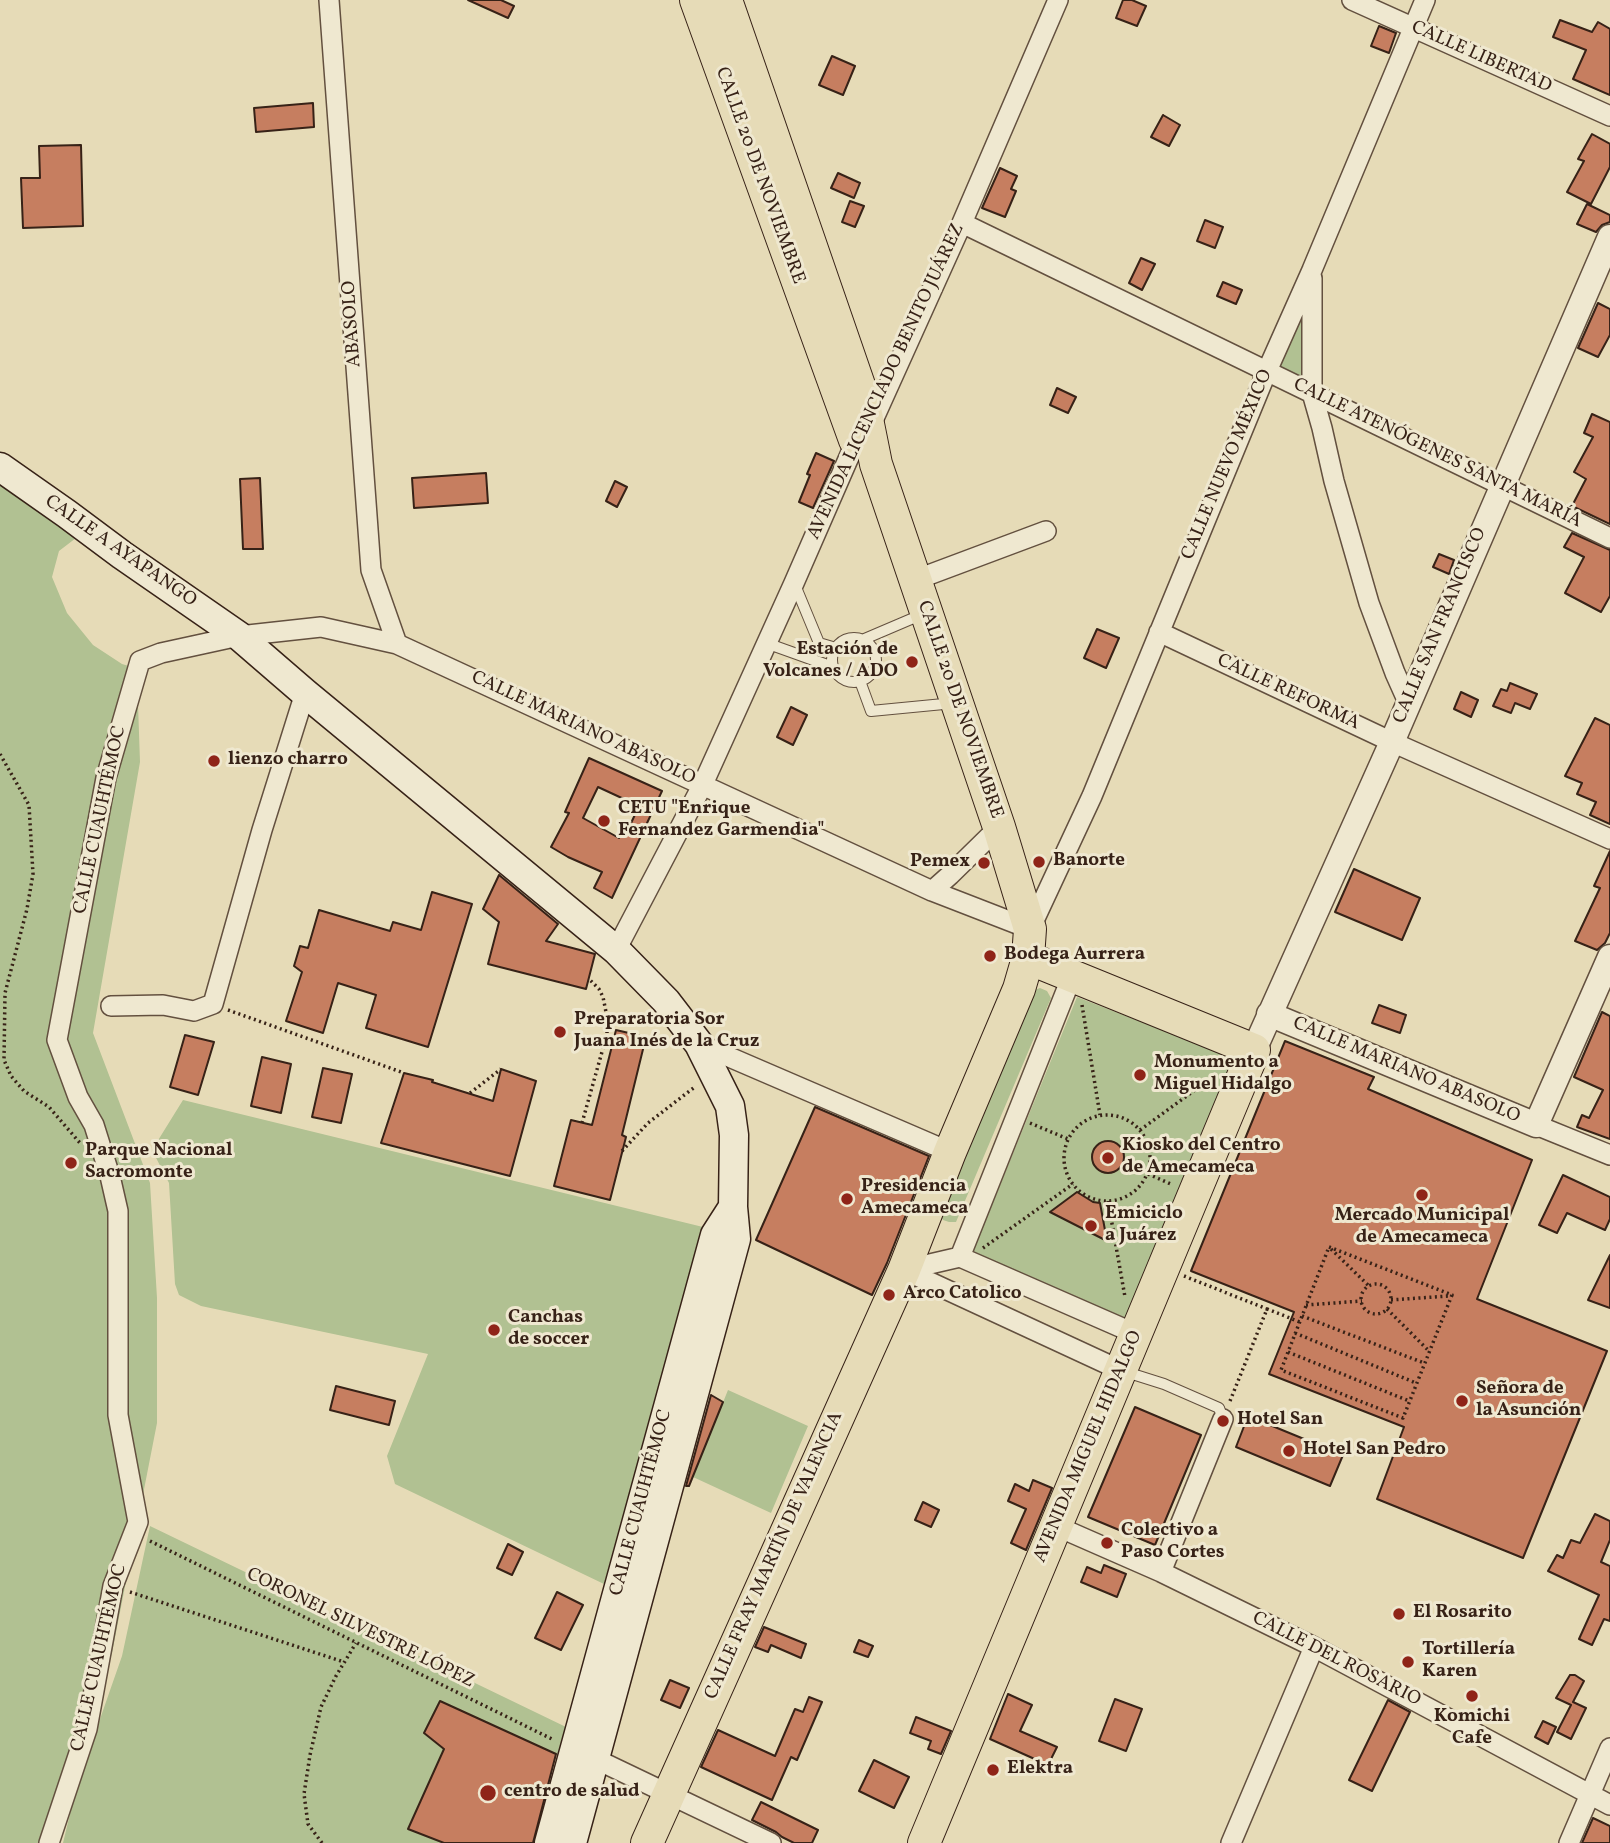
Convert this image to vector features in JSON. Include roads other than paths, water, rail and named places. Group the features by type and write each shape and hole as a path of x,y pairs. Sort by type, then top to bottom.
{"main road":[{"name":"CALLE 20 DE NOVIEMBRE","path":"696,0 876,464 999,827 1029,944"},
{"name":"CALLE 20 DE NOVIEMBRE","path":"726,0 862,394 863,434"},
{"name":"CALLE A AYAPANGO","path":"0,467 239,636"},
{"name":"CALLE CUAUHTÉMOC","path":"239,636 616,950 666,1001 699,1044 730,1106 734,1135 733,1207 736,1239 680,1403 584,1754 549,1843"},
{"name":"CALLE MARIANO ABASOLO","path":"1029,944 1072,976 1254,1050"},
{"name":"CALLE FRAY MARTÍN DE VALENCIA","path":"647,1843 904,1270 1018,989 1029,944"},
{"name":"AVENIDA MIGUEL HIDALGO","path":"924,1843 1254,1050"},
{"name":"CALLE CUAUHTÉMOC","path":"572,1843 584,1754"}],"street":[{"name":"ABASOLO","path":"329,0 371,570 397,644"},
{"name":"AVENIDA LICENCIADO BENITO JUÁREZ","path":"616,950 703,784 962,223 1058,0"},
{"name":"CALLE LIBERTAD","path":"1352,0 1610,117"},
{"name":"CALLE NUEVO MÉXICO","path":"1029,944 1267,371 1425,0"},
{"name":"CALLE ATENÓGENES SANTA MARÍA","path":"962,223 1610,538"},
{"name":"CALLE SAN FRANCISCO","path":"1269,1014 1392,742 1610,237"},
{"path":"1312,270 1312,393 1369,603 1408,702"},
{"path":"915,580 1046,531"},
{"name":"CALLE MARIANO ABASOLO","path":"239,636 321,627 397,644 932,891 1029,944"},
{"name":"CALLE REFORMA","path":"1159,632 1392,742 1610,839"},
{"name":"CALLE CUAUHTÉMOC","path":"49,1843 87,1729 113,1586 138,1522 118,1415 118,1211 94,1125 78,1097 57,1040 106,778 140,661 161,653 239,636"},
{"path":"111,1006 163,1005 194,1011 213,1004 262,830 305,693"},
{"path":"932,891 999,827"},
{"path":"1536,1125 1602,995 1610,957"},
{"path":"960,1258 1072,976"},
{"name":"CALLE MARIANO ABASOLO","path":"1254,1050 1269,1014 1610,1155"},
{"path":"699,1044 950,1152"},
{"path":"904,1270 960,1258 1136,1334"},
{"path":"904,1270 1121,1370"},
{"path":"1161,1572 1221,1413"},
{"name":"CALLE DEL ROSARIO","path":"1056,1526 1161,1572 1314,1647 1610,1805"},
{"path":"1231,1843 1314,1647"},
{"path":"1569,1843 1610,1748"},
{"path":"584,1754 771,1843"}],"lane":[{"path":"794,583 819,643 836,648"},
{"path":"862,640 873,651 875,666 867,678 846,681 835,673 833,667 836,648 848,640 862,640 926,612"},
{"path":"766,643 833,667"},
{"path":"860,681 871,711 957,703"},
{"path":"1121,1370 1164,1384 1221,1413"}],"place":[{"name":"Estación de Volcanes / ADO","path":"912,662"},
{"name":"lienzo charro","path":"214,761"},
{"name":"CETU \"Enrique Fernandez Garmendia\"","path":"604,821"},
{"name":"Banorte","path":"1039,862"},
{"name":"Pemex","path":"984,863"},
{"name":"Bodega Aurrera","path":"990,956"},
{"name":"Preparatoria Sor Juana Inés de la Cruz","path":"560,1032"},
{"name":"Monumento a Miguel Hidalgo","path":"1140,1075"},
{"name":"Kiosko del Centro de Amecameca","path":"1108,1158"},
{"name":"Parque Nacional Sacromonte","path":"71,1163"},
{"name":"Mercado Municipal de Amecameca","path":"1422,1195"},
{"name":"Presidencia Amecameca","path":"847,1199"},
{"name":"Emiciclo a Juárez","path":"1091,1226"},
{"name":"Arco Catolico","path":"889,1295"},
{"name":"Canchas de soccer","path":"494,1330"},
{"name":"Señora de la Asunción","path":"1462,1401"},
{"name":"Hotel San","path":"1223,1421"},
{"name":"Hotel San Pedro","path":"1289,1451"},
{"name":"Colectivo a Paso Cortes","path":"1107,1543"},
{"name":"El Rosarito","path":"1399,1614"},
{"name":"Tortillería Karen","path":"1408,1662"},
{"name":"Komichi Cafe","path":"1472,1696"},
{"name":"Elektra","path":"993,1770"},
{"name":"centro de salud","path":"488,1793"}]}
